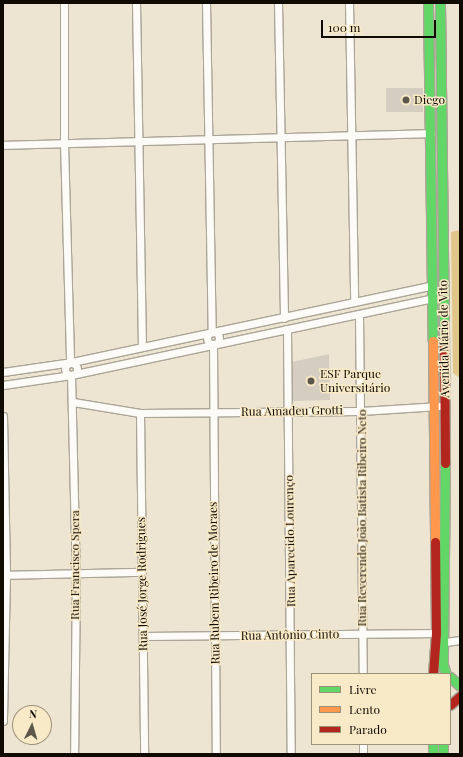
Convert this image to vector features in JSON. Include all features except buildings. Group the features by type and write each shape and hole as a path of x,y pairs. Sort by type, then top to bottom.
{"main road":[{"name":"Avenida Mário de Vito","path":"428,3 433,285 433,406 440,633"},
{"name":"Avenida Mário de Vito","path":"433,673 440,633 445,406 440,3"},
{"path":"430,79 442,79"},
{"path":"433,302 444,306"},
{"name":"Avenida Mário de Vito","path":"439,643 446,673"},
{"path":"451,704 460,696"}],"street":[{"path":"64,3 64,143 70,363"},
{"path":"136,3 142,346"},
{"path":"206,3 207,139 212,332"},
{"path":"278,3 284,318"},
{"path":"349,3 354,302"},
{"path":"3,145 431,133"},
{"path":"3,372 70,363 142,346 284,318 433,285"},
{"path":"3,385 72,375 359,314 433,302"},
{"name":"Rua Reverendo João Batista Ribeiro Neto","path":"359,314 363,673"},
{"name":"Rua Aparecido Lourenço","path":"288,329 291,754"},
{"name":"Rua Rubem Ribeiro de Moraes","path":"212,332 219,336 218,342 214,344 212,412 216,754"},
{"name":"Rua Francisco Spera","path":"70,363 65,367 64,371 72,375 73,402 76,574 74,754"},
{"name":"Rua Amadeu Grotti","path":"73,402 140,413 361,411 445,406"},
{"name":"Rua José Jorge Rodrigues","path":"140,413 140,572 143,636 144,754"},
{"path":"3,416 5,575 3,721"},
{"path":"5,575 140,572"},
{"name":"Rua Antônio Cinto","path":"143,636 440,633"},
{"path":"439,643 460,640"}],"shaded area":[{"path":"460,230 460,378 453,373 451,232"}],"traffic: fast":[{"path":"428,3 433,341"},
{"path":"440,3 444,341"},
{"path":"445,463 443,665 446,673"},
{"path":"451,678 460,686"},
{"path":"433,745 433,754"},
{"path":"443,745 443,754"}],"traffic: slow":[{"path":"433,341 435,542"}],"traffic: jam":[{"path":"444,341 445,463"},
{"path":"433,673 436,633 435,542"},
{"path":"451,704 460,696"}],"place":[{"name":"Diego","path":"406,100"},
{"name":"ESF Parque Universitário","path":"311,381"}]}
